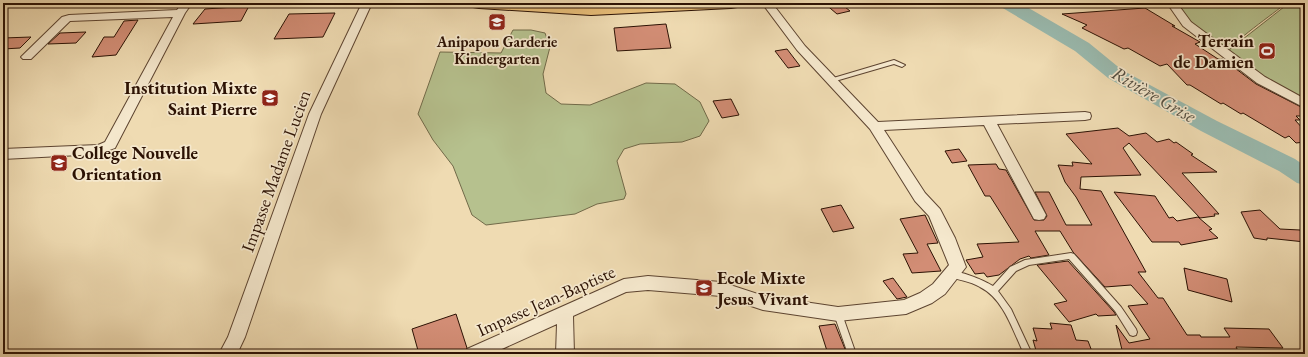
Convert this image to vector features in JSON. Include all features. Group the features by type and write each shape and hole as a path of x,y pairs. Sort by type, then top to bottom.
{"main road":[{"path":"479,3 591,10 650,5 731,3"}],"street":[{"name":"Impasse Madame Lucien","path":"228,354 241,322 315,114 367,3"},
{"name":"Impasse Jean-Baptiste","path":"473,354 624,286 648,283 721,289 762,303 838,314 906,307 926,298 939,289 950,274 958,267 947,238 935,213 920,197 875,126 801,48 767,3"},
{"path":"1172,3 1187,24 1261,80 1305,104"},
{"path":"27,57 66,19 69,18 183,8"},
{"path":"3,154 99,150 110,145 183,8"},
{"path":"875,126 1084,116"},
{"path":"988,120 1039,216"},
{"path":"565,313 565,354"}],"lane":[{"path":"832,80 894,62 902,65"},
{"path":"993,291 1013,269 1028,262 1071,256 1118,309 1133,332"},
{"path":"950,274 971,279 993,291 1004,304 1028,354"},
{"path":"838,314 852,354"}],"green space":[{"path":"1174,3 1286,3 1244,35 1236,42 1228,53 1199,30"},
{"name":"Terrain de Damien","path":"1289,3 1305,3 1305,100 1265,80 1229,52 1229,50"},
{"path":"513,30 531,30 545,33 550,47 543,74 546,93 561,104 590,105 646,83 675,84 700,102 709,121 700,136 682,142 640,144 624,149 617,161 626,194 624,199 597,204 575,214 486,225 472,215 453,166 433,140 418,114 440,52 501,53"}],"building":[{"path":"824,3 840,3 850,11 837,14"},
{"path":"249,6 241,21 193,24 205,9"},
{"path":"1145,8 1200,42 1195,44 1218,59 1223,59 1256,84 1305,109 1305,116 1296,116 1300,120 1295,120 1305,131 1305,142 1296,143 1289,136 1285,138 1243,113 1241,114 1223,103 1221,104 1190,85 1187,85 1167,64 1160,66 1128,48 1124,49 1082,28 1087,25 1062,14"},
{"path":"335,13 323,37 274,39 289,14"},
{"path":"138,20 116,55 92,57 104,37 114,37 124,21"},
{"path":"666,24 671,48 617,51 614,28"},
{"path":"86,32 76,43 48,44 60,33"},
{"path":"31,37 20,48 3,49 3,38"},
{"path":"787,49 800,66 788,68 775,51"},
{"path":"731,99 739,115 722,118 713,101"},
{"path":"1118,128 1129,136 1146,133 1157,142 1169,139 1174,143 1176,142 1193,154 1191,155 1217,172 1182,173 1219,214 1200,218 1129,143 1123,148 1141,175 1081,177 1080,189 1101,191 1146,272 1138,272 1158,298 1163,298 1187,335 1200,335 1201,337 1230,337 1224,328 1269,329 1283,348 1236,347 1240,354 1123,354 1116,325 1129,343 1150,339 1128,306 1148,304 1131,285 1105,287 1073,252 1060,231 1035,231 1049,255 1031,258 1029,256 1020,259 999,275 987,277 984,273 975,274 966,260 983,257 977,244 1019,242 990,196 985,196 968,165 996,164 999,169 1006,170 1034,220 1044,220 1047,216 1035,192 1049,192 1066,225 1092,225 1076,197 1065,182 1058,165 1073,166 1072,162 1092,164 1066,134"},
{"path":"959,149 967,161 952,163 945,151"},
{"path":"1114,192 1155,196 1169,218 1173,217 1177,221 1198,217 1212,229 1209,230 1218,238 1181,245 1179,242 1152,242"},
{"path":"841,205 854,228 833,232 821,209"},
{"path":"1260,210 1280,229 1300,230 1305,237 1305,242 1254,238 1241,212"},
{"path":"925,215 938,243 927,244 941,271 912,273 903,254 918,253 900,219"},
{"path":"1068,261 1116,315 1098,316 1096,314 1069,322 1054,304 1067,301 1037,265"},
{"path":"1184,268 1227,279 1232,302 1188,290"},
{"path":"893,278 907,297 897,299 883,281"},
{"path":"456,314 467,348 463,354 419,354 412,329"},
{"path":"1050,323 1071,325 1076,340 1088,341 1093,354 1037,354 1033,340 1037,341 1033,328 1052,329"},
{"path":"835,324 846,354 828,354 819,326"}],"waterway":[{"name":"Rivière Grise","path":"1007,3 1082,47 1115,74 1209,126 1287,165 1305,177"}],"place":[{"name":"Anipapou Garderie Kindergarten","path":"497,22"},
{"name":"Terrain de Damien","path":"1267,51"},
{"name":"Institution Mixte Saint Pierre","path":"270,98"},
{"name":"College Nouvelle Orientation","path":"59,163"},
{"name":"Ecole Mixte Jesus Vivant","path":"704,288"}]}
